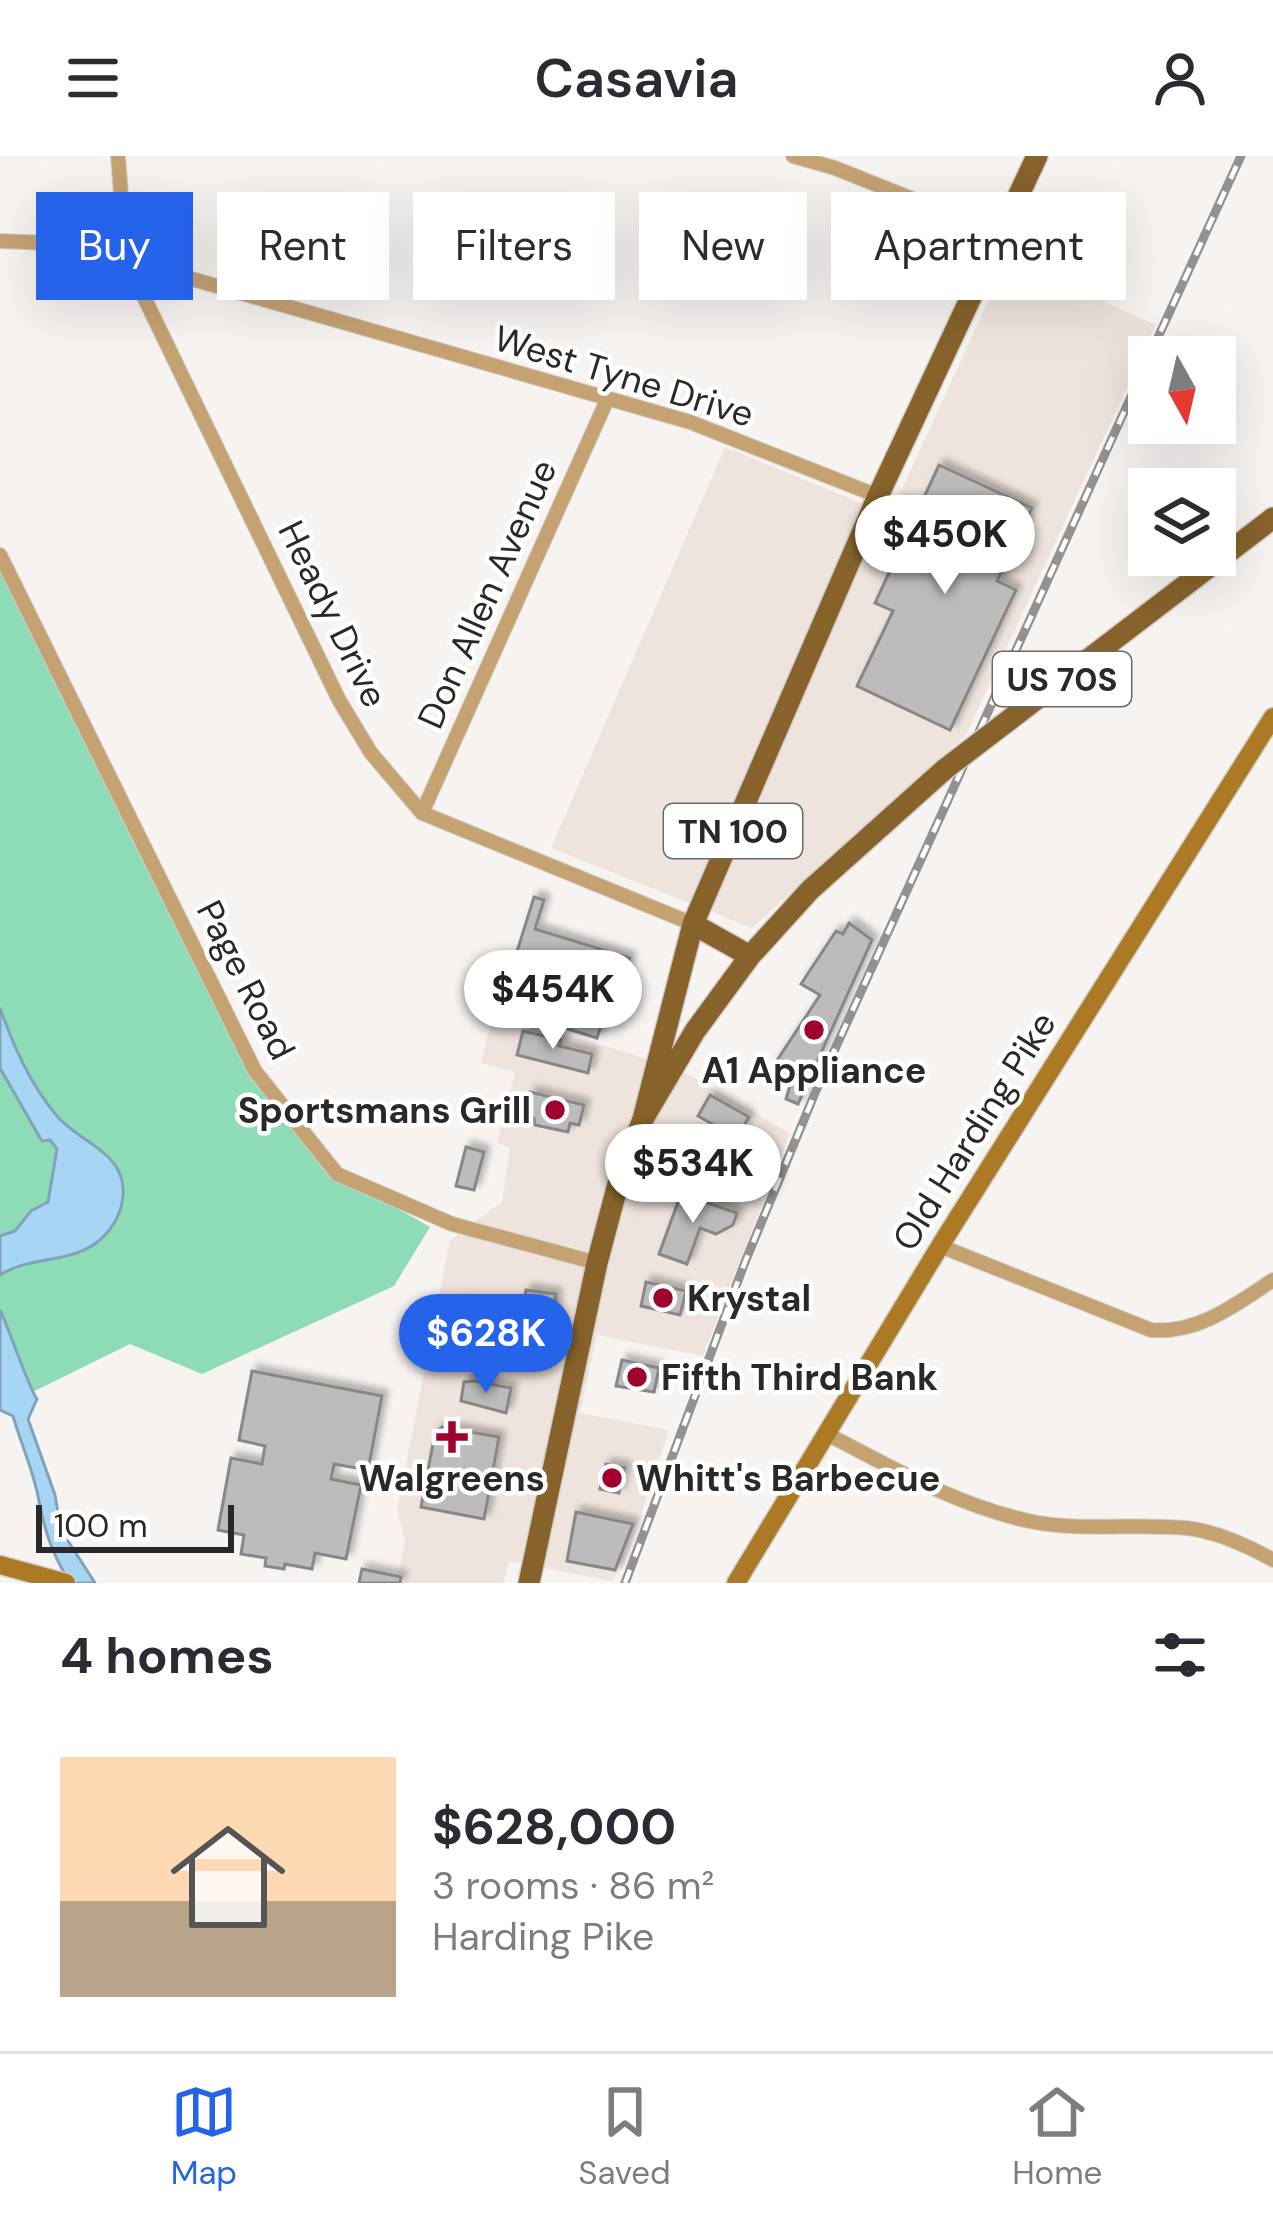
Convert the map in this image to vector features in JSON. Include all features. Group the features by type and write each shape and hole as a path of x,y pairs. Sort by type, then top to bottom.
{"main road":[{"name":"TN 100","path":"1020,192 1037,156"},
{"name":"TN 100","path":"643,1119 693,924 878,496 969,300"},
{"name":"US 70S","path":"529,1583 619,1180 643,1119 695,1031 750,956 810,890 945,769 1273,518"},
{"path":"693,924 750,956"}],"street":[{"name":"Heady Drive","path":"118,156 121,192"},
{"path":"794,156 895,192"},
{"name":"West Tyne Drive","path":"0,241 36,242"},
{"name":"West Tyne Drive","path":"193,280 691,422 878,496"},
{"name":"Heady Drive","path":"145,300 354,728 422,813 693,924"},
{"name":"Don Allen Avenue","path":"422,813 607,400"},
{"name":"Page Road","path":"0,555 256,1071 338,1174 452,1224 597,1262"},
{"name":"Old Harding Pike","path":"736,1583 940,1246 1273,717"},
{"path":"940,1246 1151,1330 1172,1332 1203,1323 1273,1280"},
{"path":"825,1432 944,1495 1033,1522 1191,1528 1273,1560"},
{"path":"0,1565 67,1583"}],"shaded area":[{"path":"989,300 1101,300 1156,325 1151,336 1128,336 1128,385 966,735 752,928 551,848 725,447 890,515"},
{"path":"493,1015 689,1075 790,1133 703,1356 597,1335 580,1413 669,1430 624,1566 611,1581 509,1561 503,1583 397,1583 405,1540 397,1510 450,1240 502,1202 510,1148 497,1143 515,1072 481,1063"}],"green space":[{"path":"0,555 256,1071 337,1174 430,1227 394,1286 202,1374 130,1344 0,1408"}],"water":[{"path":"0,1008 23,1064 46,1103 115,1165 123,1189 119,1213 96,1243 0,1275 0,1236 15,1231 31,1211 48,1202 57,1149 50,1140 42,1141 0,1068"},
{"path":"0,1310 37,1399 28,1419 55,1495 61,1530 95,1583 70,1583 64,1573 47,1534 13,1416 0,1410"}],"building":[{"path":"939,465 1032,508 997,581 1016,590 950,730 857,686 893,611 875,603"},
{"path":"534,897 544,900 535,929 630,958 611,1018 604,1016 597,1038 520,1014 531,980 510,974"},
{"name":"A1 Appliance","path":"849,923 872,940 798,1104 786,1099 792,1079 774,1065 820,995 801,984 836,931 843,934"},
{"path":"523,1031 592,1054 588,1073 517,1055"},
{"name":"Sportsmans Grill","path":"530,1092 584,1105 579,1125 570,1123 568,1132 535,1125 528,1115"},
{"path":"710,1095 749,1117 737,1138 698,1116"},
{"path":"466,1147 484,1152 474,1190 456,1186"},
{"path":"697,1165 722,1177 712,1197 687,1184"},
{"path":"681,1194 737,1213 733,1225 716,1234 700,1228 687,1264 659,1254"},
{"name":"Krystal","path":"646,1282 686,1291 680,1315 641,1306"},
{"path":"526,1290 556,1294 552,1320 522,1315"},
{"path":"456,1305 481,1310 475,1343 450,1338"},
{"path":"509,1310 532,1340 518,1351 495,1320"},
{"name":"Fifth Third Bank","path":"622,1360 659,1368 654,1392 616,1386"},
{"path":"252,1371 382,1396 368,1470 334,1464 331,1479 361,1485 346,1559 315,1553 312,1569 265,1566 266,1558 241,1554 244,1535 218,1530 231,1458 262,1464 265,1446 239,1440"},
{"path":"464,1382 511,1388 506,1413 461,1401"},
{"name":"Walgreens","path":"442,1427 499,1437 484,1519 421,1507 435,1433"},
{"name":"Whitt's Barbecue","path":"606,1464 625,1468 619,1493 600,1489"},
{"path":"576,1512 633,1524 615,1570 567,1561"},
{"path":"362,1569 401,1577 400,1583 359,1583"}],"railway":[{"path":"1159,336 1241,156"},
{"path":"625,1583 745,1262 815,1093 1128,403"}],"place":[{"name":"A1 Appliance","path":"814,1030"},
{"name":"Sportsmans Grill","path":"555,1110"},
{"name":"Krystal","path":"663,1298"},
{"name":"Fifth Third Bank","path":"637,1377"},
{"name":"Walgreens","path":"452,1437"},
{"name":"Whitt's Barbecue","path":"612,1478"}]}
